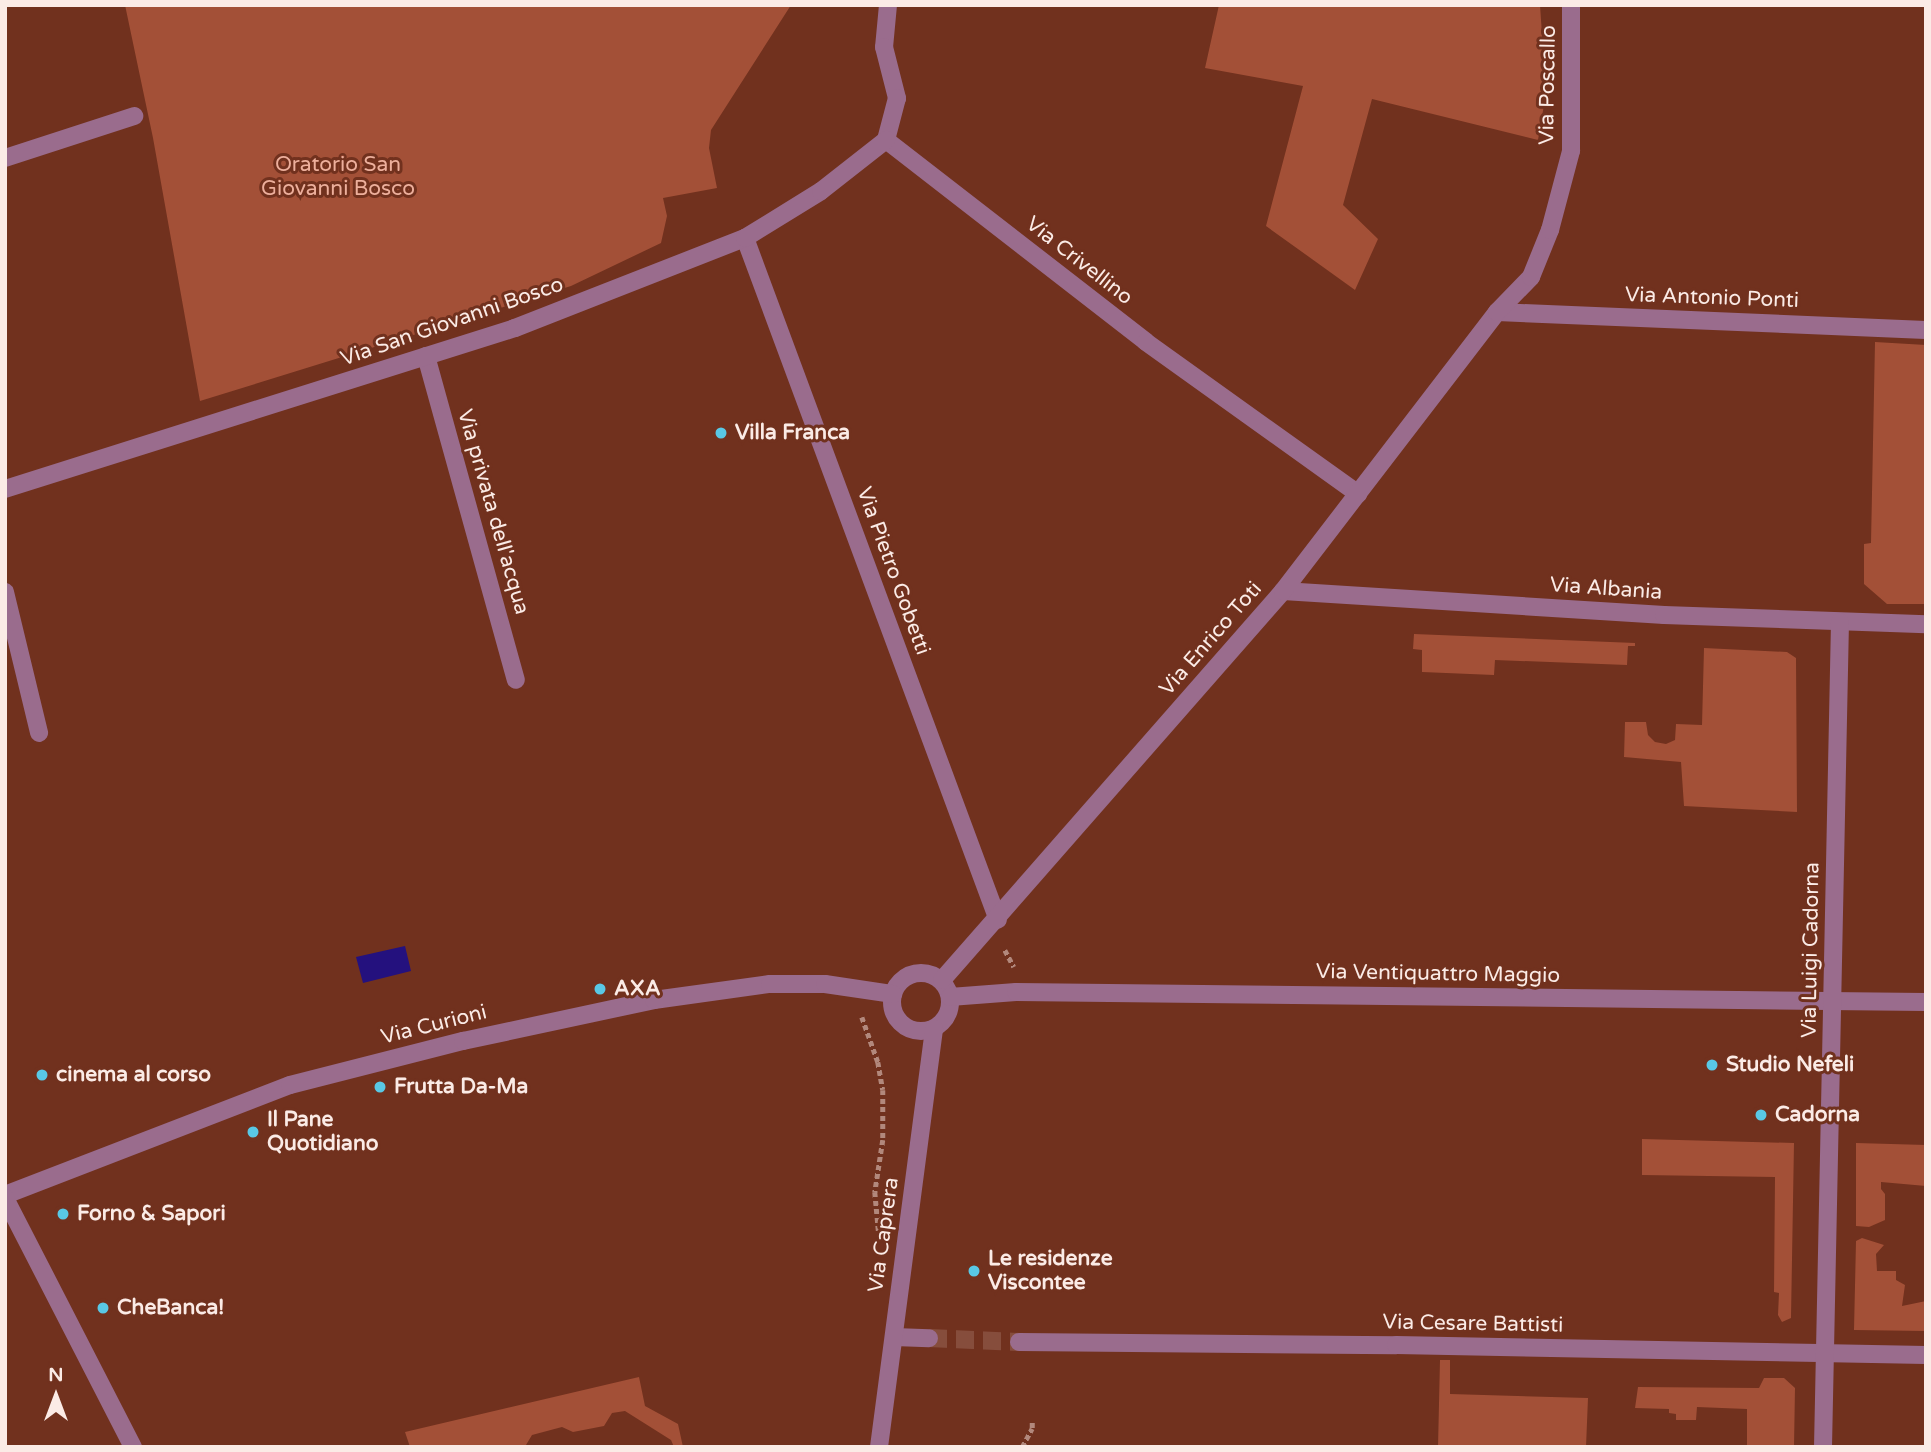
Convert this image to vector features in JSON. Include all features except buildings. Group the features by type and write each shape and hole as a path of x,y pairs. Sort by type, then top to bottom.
{"street":[{"path":"886,140 897,98 884,47 888,5"},
{"name":"Via Poscallo","path":"1497,312 1531,277 1550,230 1571,151 1571,5"},
{"path":"5,158 134,116"},
{"name":"Via San Giovanni Bosco","path":"5,489 515,328 745,238 821,191 886,140"},
{"name":"Via Crivellino","path":"886,140 1146,342 1358,494"},
{"name":"Via Pietro Gobetti","path":"745,238 998,920"},
{"name":"Via Antonio Ponti","path":"1497,312 1926,330"},
{"name":"Via Enrico Toti","path":"942,980 998,920 1283,591 1497,312"},
{"name":"Via privata dell'acqua","path":"426,356 516,680"},
{"name":"Via Albania","path":"1283,591 1664,615 1926,624"},
{"path":"5,592 39,733"},
{"name":"Via Luigi Cadorna","path":"1823,1447 1840,622"},
{"path":"923,972 942,980 950,997 947,1016 934,1029 915,1031 899,1022 891,1004 892,994 904,978 923,972"},
{"name":"Via Curioni","path":"5,1197 278,1090 463,1041 654,1000 769,984 825,984 892,994"},
{"name":"Via Ventiquattro Maggio","path":"950,997 1016,992 1926,1002"},
{"name":"Via Caprera","path":"879,1447 934,1029"},
{"path":"5,1197 133,1447"},
{"path":"894,1337 929,1339"},
{"name":"Via Cesare Battisti","path":"1019,1342 1926,1355"}],"path":[{"path":"825,984 846,998 861,1016 878,1062 883,1090 883,1140 875,1192 877,1231 883,1246"},
{"path":"1022,1447 1032,1428 1032,1420"}],"green space":[{"name":"Oratorio San Giovanni Bosco","path":"125,5 791,5 711,130 709,148 717,188 663,198 667,216 661,243 571,286 200,401 153,138"},
{"path":"1219,5 1540,5 1546,93 1538,140 1372,99 1343,205 1378,239 1355,290 1266,226 1303,86 1205,68"},
{"path":"1875,342 1926,345 1926,604 1887,604 1864,584 1864,544 1871,543"},
{"path":"1414,634 1635,643 1635,646 1628,646 1627,665 1495,660 1494,675 1422,672 1422,650 1413,649"},
{"path":"1704,648 1787,652 1796,658 1797,812 1684,806 1681,762 1624,757 1625,722 1646,722 1648,735 1655,742 1666,744 1675,740 1676,724 1702,725"},
{"path":"1642,1139 1794,1143 1791,1318 1782,1322 1778,1315 1779,1293 1774,1292 1775,1177 1642,1175"},
{"path":"1856,1143 1926,1145 1926,1186 1881,1182 1881,1189 1885,1194 1885,1220 1869,1227 1856,1226"},
{"path":"1862,1238 1884,1245 1876,1254 1877,1271 1896,1271 1896,1280 1905,1285 1902,1306 1926,1301 1926,1331 1854,1330 1856,1241"},
{"path":"1440,1360 1450,1360 1450,1394 1588,1398 1586,1447 1438,1447"},
{"path":"639,1377 645,1406 678,1424 683,1447 674,1447 671,1440 625,1411 612,1413 604,1426 573,1432 562,1427 532,1435 526,1445 520,1447 410,1447 405,1432"},
{"path":"1764,1378 1784,1378 1795,1388 1794,1447 1747,1447 1747,1409 1697,1407 1696,1420 1676,1420 1676,1414 1669,1413 1669,1409 1635,1408 1638,1387 1759,1388"}],"shaded area":[{"path":"405,946 411,971 363,983 356,957"}],"tunnel":[{"path":"929,1338 1019,1342"}],"place":[{"name":"Villa Franca","path":"721,433"},
{"name":"AXA","path":"600,989"},
{"name":"Studio Nefeli","path":"1712,1065"},
{"name":"cinema al corso","path":"42,1075"},
{"name":"Frutta Da-Ma","path":"380,1087"},
{"name":"Cadorna","path":"1761,1115"},
{"name":"Il Pane Quotidiano","path":"253,1132"},
{"name":"Forno & Sapori","path":"63,1214"},
{"name":"Le residenze Viscontee","path":"974,1271"},
{"name":"CheBanca!","path":"103,1308"}]}
